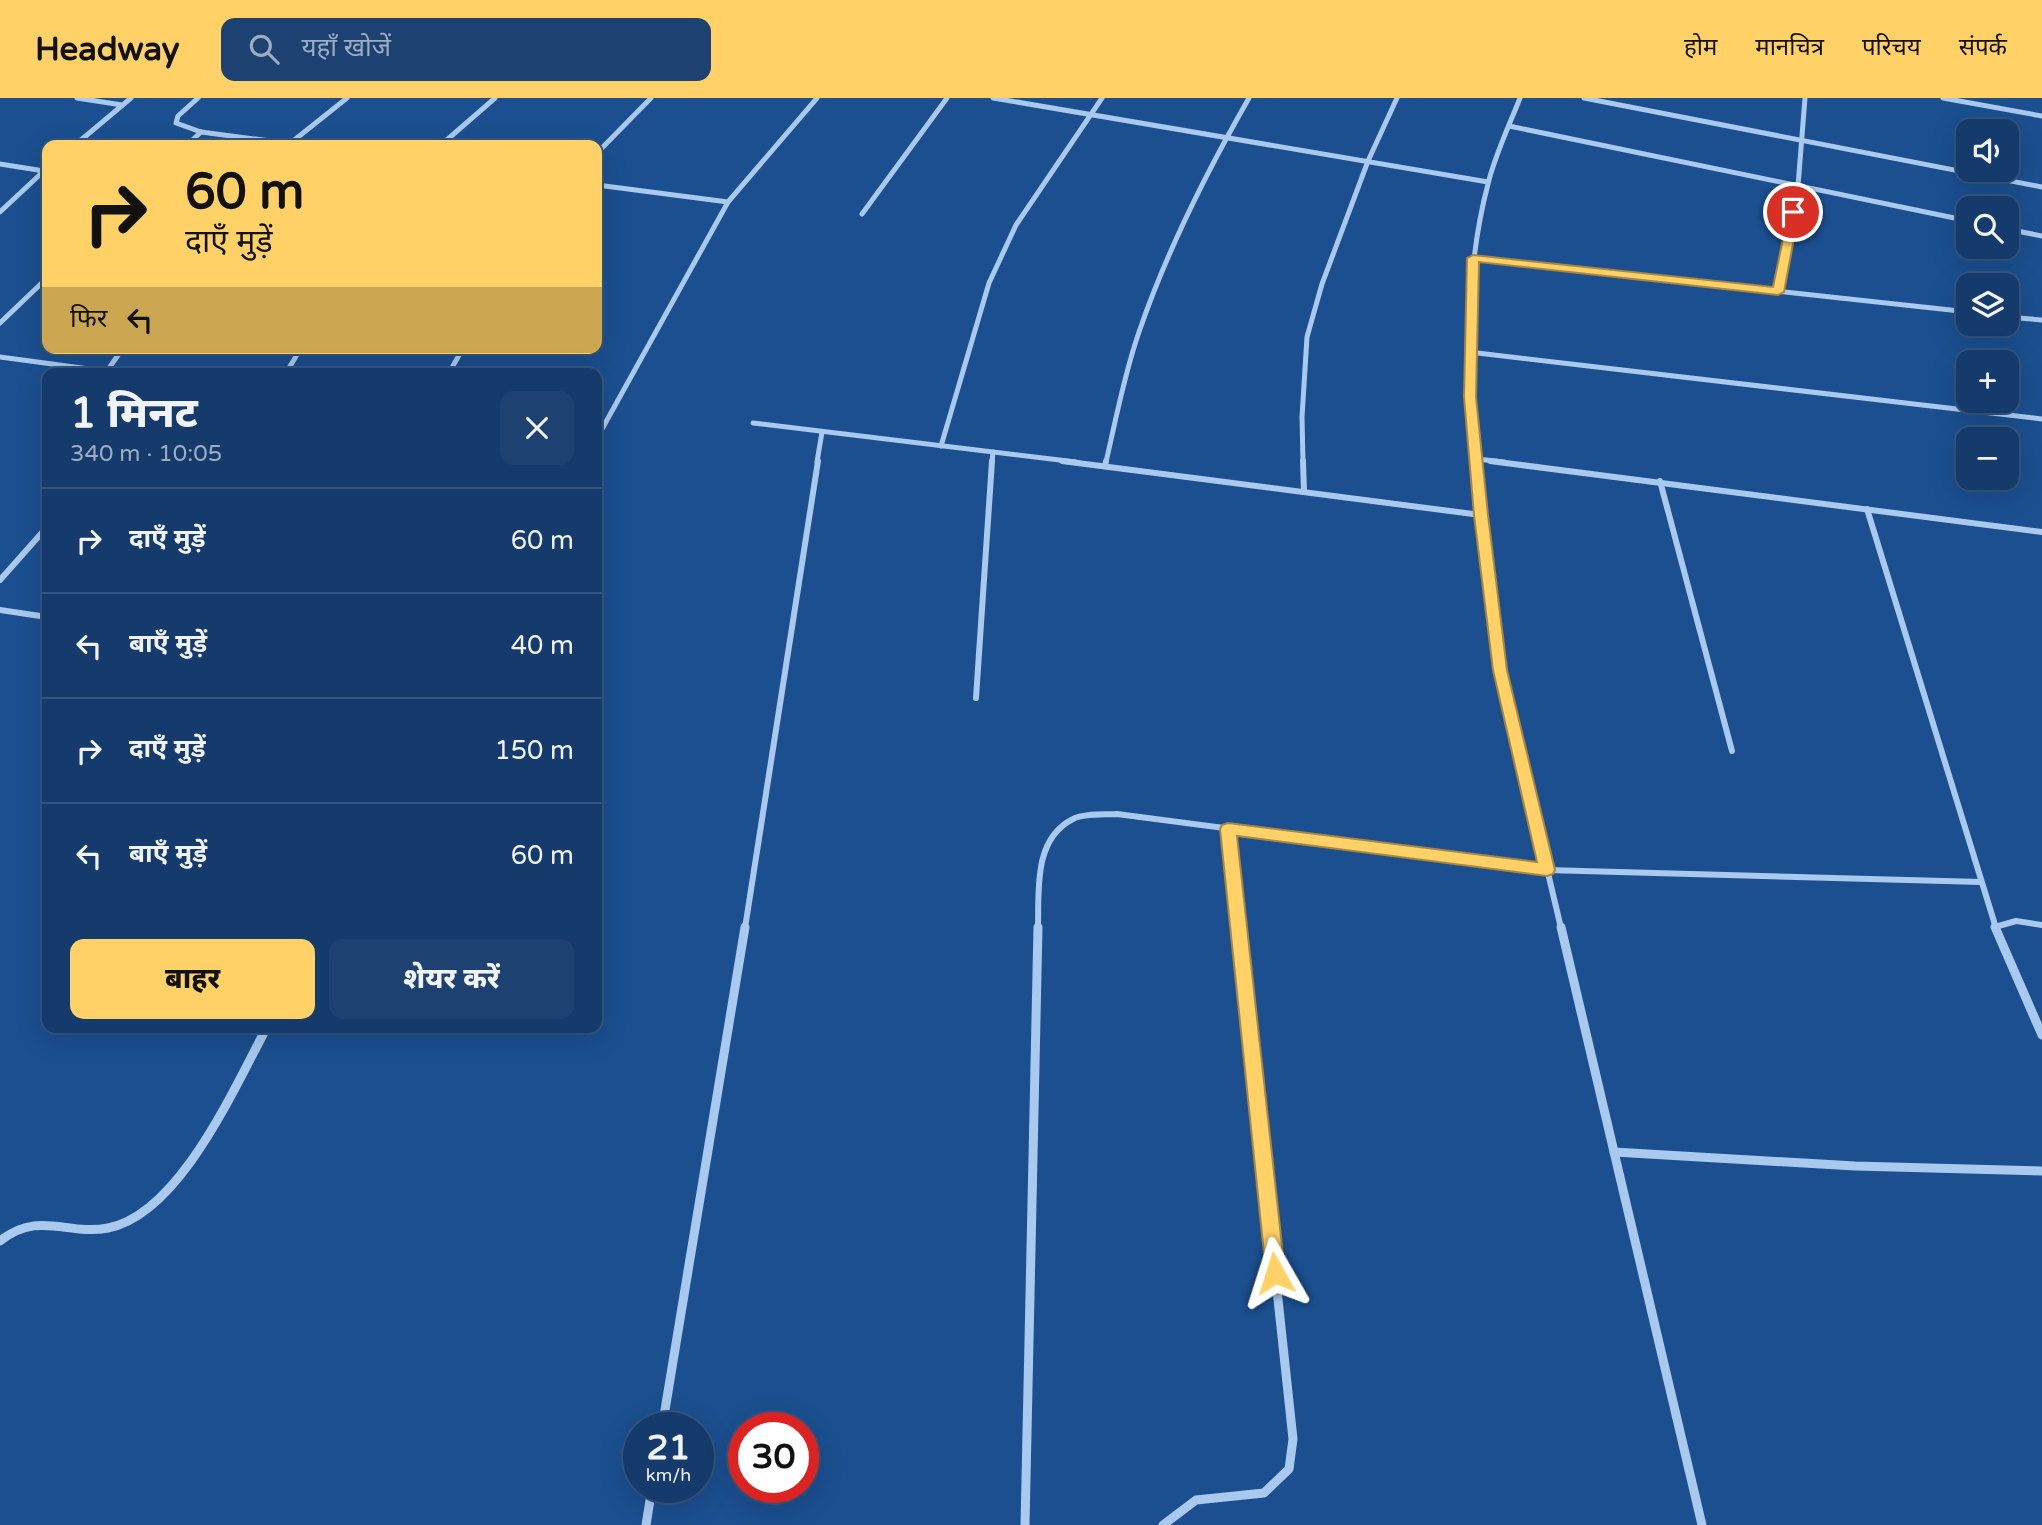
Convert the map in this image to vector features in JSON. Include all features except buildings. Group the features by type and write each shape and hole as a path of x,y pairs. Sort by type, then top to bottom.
{"street":[{"path":"76,98 122,105"},
{"path":"81,140 131,98"},
{"path":"198,98 178,116 176,123 201,132 259,140"},
{"path":"293,140 347,98"},
{"path":"447,140 495,98"},
{"path":"602,148 651,98"},
{"path":"602,427 728,202 817,98"},
{"path":"862,214 947,98"},
{"path":"993,98 1488,182"},
{"path":"941,446 989,283 1016,225 1102,98"},
{"path":"1105,466 1128,366 1158,282 1226,137 1249,98"},
{"path":"1304,492 1301,417 1307,337 1322,284 1368,161 1397,98"},
{"path":"1520,98 1488,182 1473,258 1469,352 1470,397 1481,515 1500,670 1702,1525"},
{"path":"1584,98 2042,187"},
{"path":"1778,292 1798,186 1805,98"},
{"path":"1943,98 2042,116"},
{"path":"1509,126 1956,218"},
{"path":"192,140 201,132"},
{"path":"0,164 42,169"},
{"path":"0,212 42,174"},
{"path":"602,186 728,202"},
{"path":"2019,231 2042,236"},
{"path":"1473,258 1956,311"},
{"path":"0,323 42,283"},
{"path":"2019,318 2042,320"},
{"path":"1469,352 2042,419"},
{"path":"0,358 82,368"},
{"path":"753,424 1481,515"},
{"path":"665,1412 728,1036 822,432"},
{"path":"976,698 993,452"},
{"path":"1477,459 2042,533"},
{"path":"1660,481 1732,751"},
{"path":"1867,509 1995,927 2042,1035"},
{"path":"0,580 42,533"},
{"path":"0,610 42,616"},
{"path":"1026,1525 1039,872 1049,839 1074,818 1117,814 1547,870 1981,882"},
{"path":"1163,1525 1196,1500 1264,1493 1289,1469 1293,1439 1228,829"},
{"path":"1995,927 2016,921 2042,925"},
{"path":"0,1241 7,1234 41,1223 108,1228 143,1215 172,1186 194,1157 264,1033"},
{"path":"1614,1152 1855,1166 2042,1171"},
{"path":"646,1525 650,1503"}],"route":[{"path":"1275,1273 1228,829 1547,870 1500,670 1481,515 1470,397 1473,258 1778,292 1793,212"}]}
